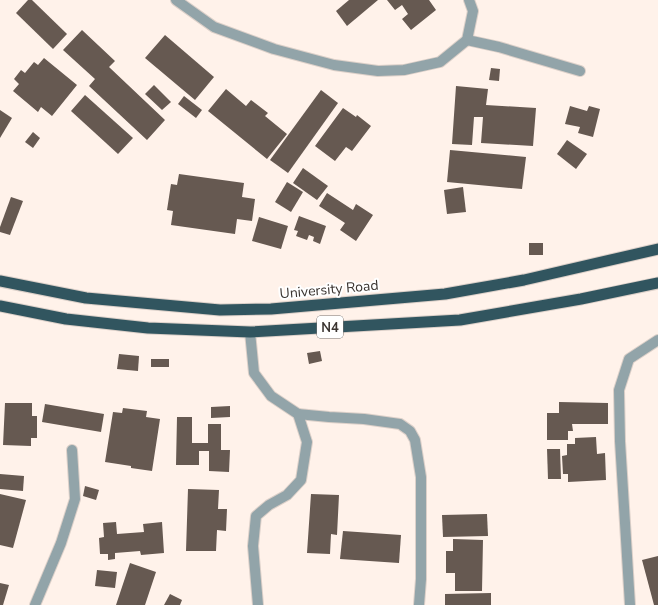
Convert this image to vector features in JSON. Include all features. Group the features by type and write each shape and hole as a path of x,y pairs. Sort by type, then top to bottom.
{"highway":[{"name":"University Road","path":"0,281 86,298 220,310 271,309 445,294 524,280 658,249"},
{"name":"N4","path":"0,306 66,319 148,328 250,332 460,320 581,300 658,283"}],"street":[{"path":"176,0 214,27 274,49 334,65 378,71 404,70 440,62 468,40 473,11 469,0"},
{"path":"468,40 499,46 580,71"},
{"path":"250,332 254,373 271,396 298,414 329,418 364,419 400,424 410,431 416,440 421,477 421,579 419,605"},
{"path":"630,605 620,441 619,390 629,359 658,340"},
{"path":"258,605 253,546 256,516 269,505 287,495 301,480 307,442 298,414"},
{"path":"35,605 61,543 75,499 72,450"}],"building":[{"path":"28,0 32,0 67,34 53,49 16,13"},
{"path":"349,0 378,0 347,26 336,11"},
{"path":"387,0 429,0 436,10 411,30 402,19 408,14 402,5 395,10"},
{"path":"82,30 115,61 109,67 165,120 147,140 89,86 95,79 63,50"},
{"path":"165,35 214,77 195,100 145,58"},
{"path":"44,58 77,85 52,116 41,107 38,112 13,91 19,84 14,79 21,70 25,73 34,62 38,65"},
{"path":"491,68 500,69 499,81 489,80"},
{"path":"154,85 171,102 162,110 145,94"},
{"path":"456,86 488,89 486,105 536,108 533,146 481,143 483,117 474,117 472,145 452,144"},
{"path":"226,89 246,106 251,100 268,113 265,116 287,134 267,159 208,111"},
{"path":"321,90 338,103 288,173 270,160"},
{"path":"85,95 133,138 118,154 71,111"},
{"path":"184,96 202,110 196,118 178,104"},
{"path":"570,106 587,111 589,106 600,109 593,137 578,133 580,127 565,124"},
{"path":"343,108 356,117 357,115 371,126 352,151 346,147 335,161 315,146"},
{"path":"0,110 12,118 0,138"},
{"path":"33,132 40,138 33,148 25,142"},
{"path":"567,140 587,154 576,169 557,154"},
{"path":"450,150 526,157 522,189 447,182"},
{"path":"303,168 328,186 317,200 293,183"},
{"path":"179,174 244,183 242,197 255,199 252,221 237,219 235,234 171,225 173,211 167,210 171,184 177,185"},
{"path":"287,182 303,192 291,212 275,202"},
{"path":"463,187 466,212 447,214 444,190"},
{"path":"327,193 353,210 356,204 373,215 356,241 340,230 345,223 319,206"},
{"path":"11,197 23,201 10,235 0,232 0,227"},
{"path":"299,216 326,226 320,244 313,241 314,237 309,235 307,240 296,236 298,231 294,230"},
{"path":"259,217 288,226 281,249 252,241"},
{"path":"529,243 543,243 543,255 529,255"},
{"path":"320,351 322,361 309,364 307,353"},
{"path":"119,354 139,356 138,371 117,369"},
{"path":"151,359 169,359 169,367 151,367"},
{"path":"559,402 608,403 608,424 572,424 573,431 568,431 568,440 547,440 547,413 559,413"},
{"path":"5,403 32,403 32,416 37,416 37,438 31,438 31,446 3,445"},
{"path":"45,404 104,414 101,432 42,422"},
{"path":"230,406 230,417 211,418 211,407"},
{"path":"123,408 147,411 146,417 160,419 152,471 105,462 113,412 122,413"},
{"path":"177,417 192,417 192,443 208,443 208,424 221,424 221,450 230,450 229,472 209,471 209,451 199,451 199,465 176,465"},
{"path":"596,437 597,454 605,453 606,480 568,482 568,474 563,474 562,456 567,455 567,444 575,444 575,438"},
{"path":"547,449 560,449 561,479 548,479"},
{"path":"0,474 24,476 23,491 0,489"},
{"path":"85,486 99,490 96,500 83,496"},
{"path":"188,489 219,490 218,509 227,509 226,531 217,530 216,551 186,551"},
{"path":"0,494 26,500 13,548 0,545"},
{"path":"311,494 339,495 337,535 331,534 330,554 307,553"},
{"path":"487,514 488,536 443,537 442,515"},
{"path":"116,522 117,534 144,532 143,524 162,522 164,553 141,555 140,551 115,553 115,559 108,560 108,554 100,554 99,538 104,537 103,523"},
{"path":"343,531 401,535 399,563 340,559"},
{"path":"453,539 483,540 482,591 455,591 455,573 446,573 446,551 453,551"},
{"path":"658,556 658,605 654,605 642,560"},
{"path":"130,563 156,572 145,605 116,605"},
{"path":"97,570 117,572 115,588 95,586"},
{"path":"0,583 9,585 3,605 0,605"},
{"path":"491,593 491,605 445,605 445,594"},
{"path":"170,594 182,600 180,605 164,605"}]}
